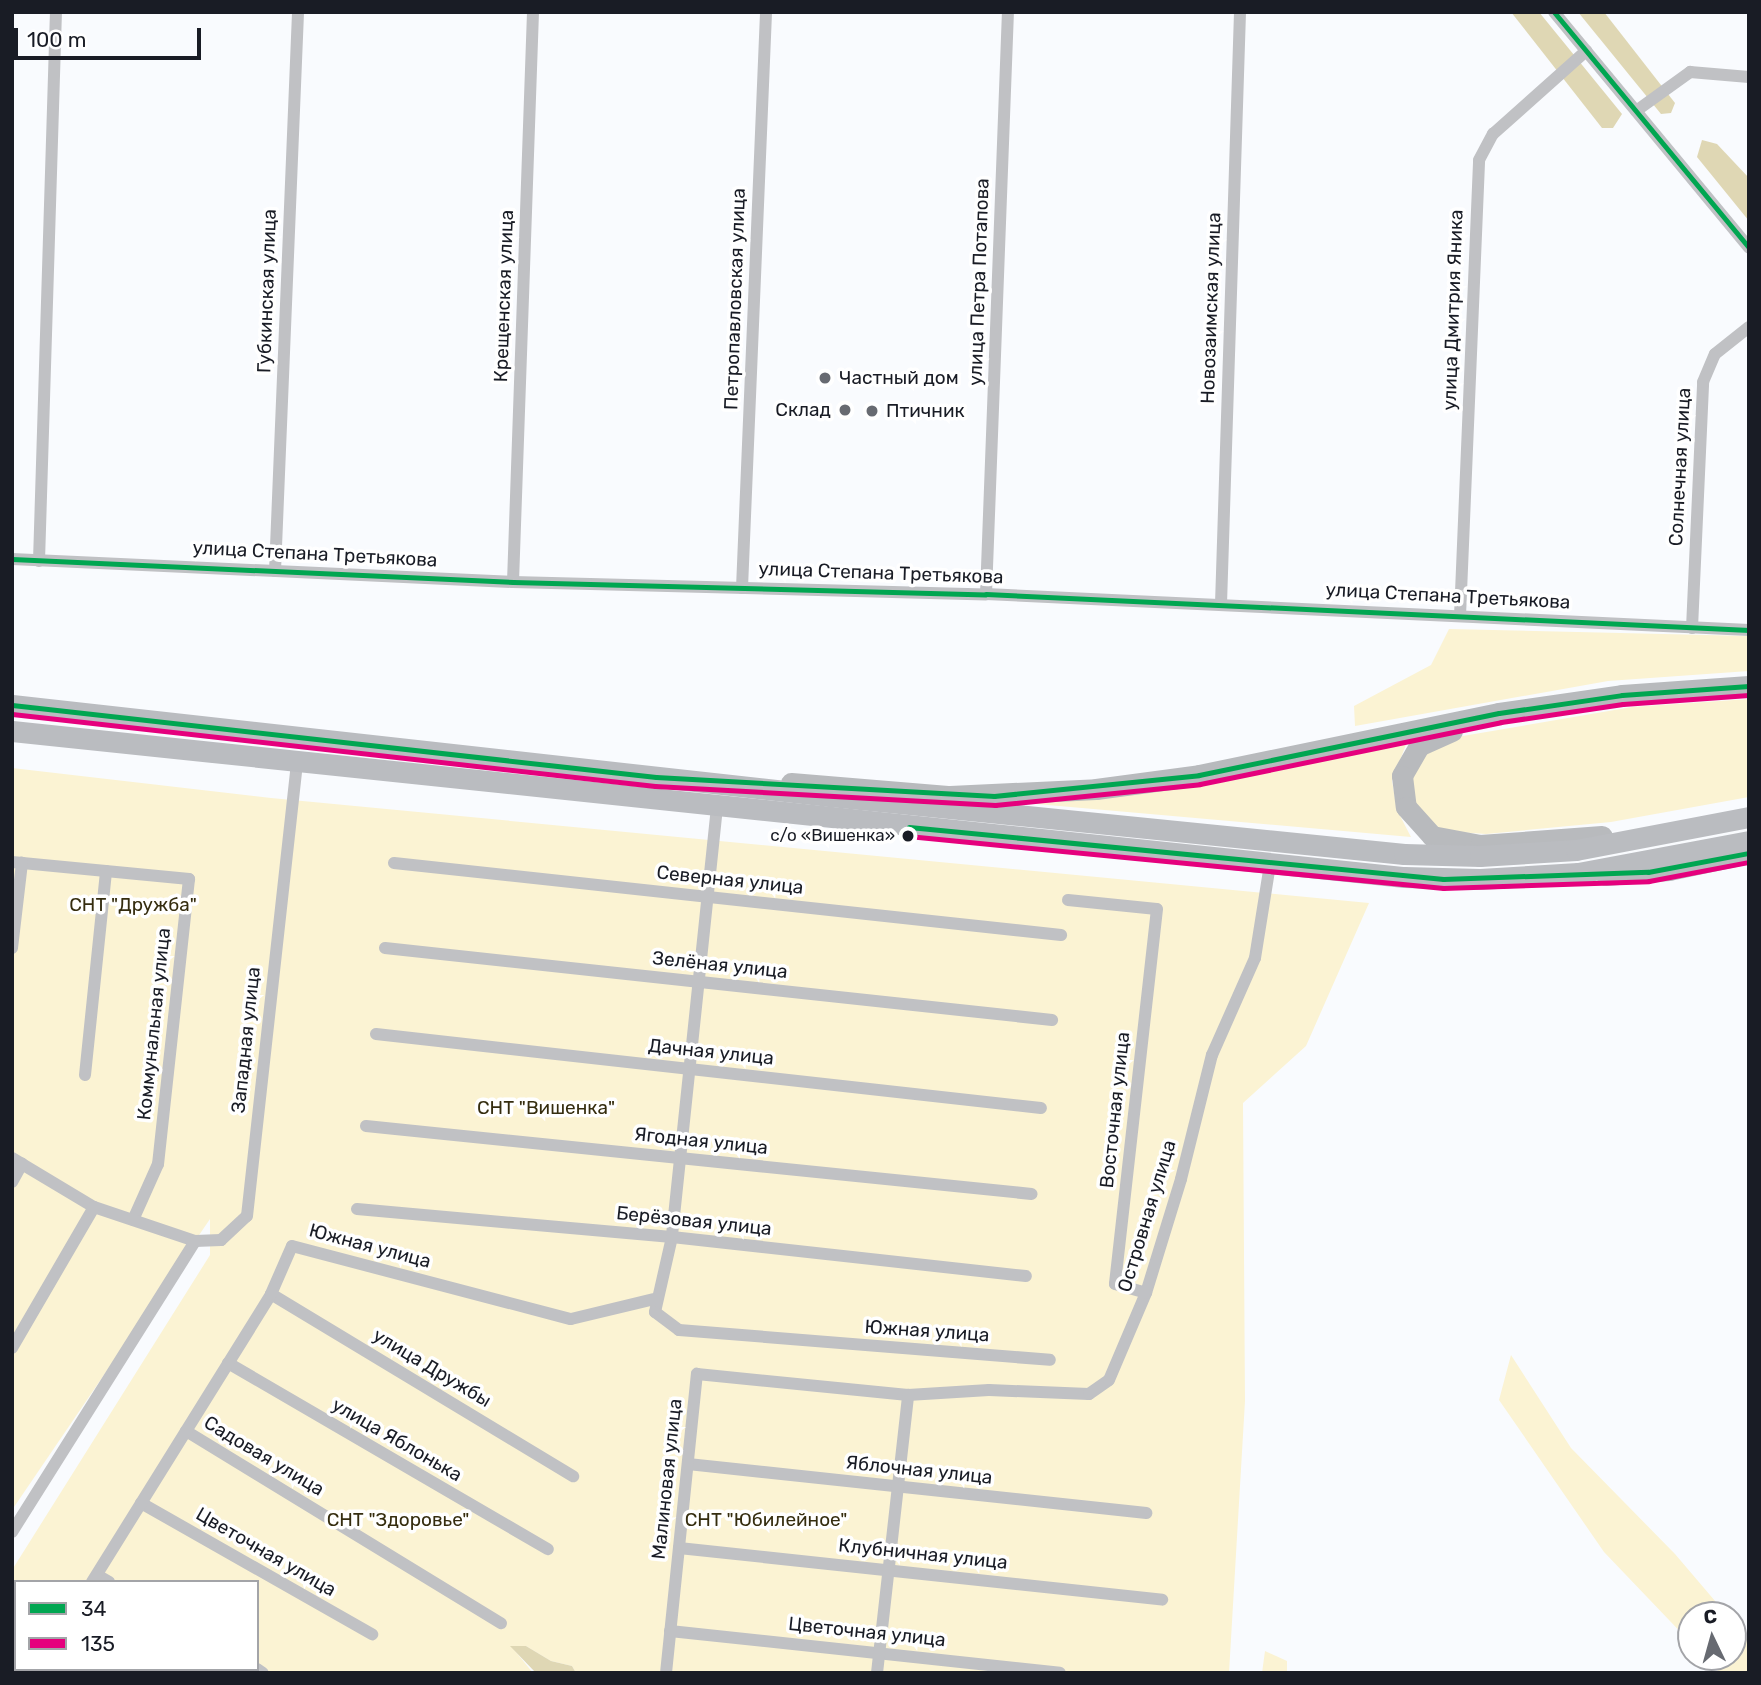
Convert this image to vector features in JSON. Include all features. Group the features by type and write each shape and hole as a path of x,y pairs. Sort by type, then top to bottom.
{"highway":[{"path":"12,705 656,777 1443,856 1589,848 1749,817"},
{"path":"202,750 205,725"},
{"path":"12,731 1404,877 1534,877 1617,869 1749,841"}],"main road":[{"path":"656,777 950,796 1040,794 1199,775 1445,722 1589,699 1749,686"},
{"path":"1589,699 1429,739 1409,757 1402,776 1403,797 1413,819 1443,841 1480,845 1601,836 1749,810"},
{"path":"1534,877 1648,873 1749,853"}],"street":[{"path":"39,561 56,12"},
{"name":"Губкинская улица","path":"275,571 298,12"},
{"name":"Крещенская улица","path":"513,582 533,12"},
{"name":"Петропавловская улица","path":"742,588 766,12"},
{"name":"улица Петра Потапова","path":"986,594 1008,12"},
{"name":"Новозаимская улица","path":"1221,604 1240,12"},
{"path":"1554,12 1749,248"},
{"name":"улица Дмитрия Яника","path":"1460,616 1479,160 1493,134 1586,51"},
{"path":"1636,111 1690,72 1749,77"},
{"name":"Солнечная улица","path":"1692,628 1703,382 1715,354 1749,327"},
{"name":"улица Степана Третьякова","path":"12,559 513,582 986,594 1749,630"},
{"name":"Западная улица","path":"195,1241 221,1240 247,1216 296,760"},
{"path":"654,1299 672,1237 717,807"},
{"path":"12,944 17,862"},
{"name":"Коммунальная улица","path":"17,862 189,879 158,1164 132,1220"},
{"name":"Северная улица","path":"394,863 1061,935"},
{"name":"Островная улица","path":"908,1395 989,1390 1089,1394 1109,1380 1146,1293 1181,1179 1212,1055 1255,957 1270,864"},
{"path":"85,1074 106,871"},
{"name":"Восточная улица","path":"1068,900 1157,909 1115,1284 1146,1293"},
{"name":"Зелёная улица","path":"385,948 1052,1020"},
{"name":"Дачная улица","path":"376,1034 1041,1108"},
{"name":"Ягодная улица","path":"366,1126 1032,1194"},
{"path":"12,1182 17,1161 94,1207 195,1241 12,1532"},
{"path":"12,1348 94,1207"},
{"name":"Берёзовая улица","path":"357,1209 672,1237 1026,1276"},
{"name":"Южная улица","path":"94,1578 271,1294 292,1246 571,1319 654,1299 654,1312 679,1331 1050,1360"},
{"name":"улица Дружбы","path":"271,1294 573,1476"},
{"name":"улица Яблонька","path":"228,1363 548,1549"},
{"name":"Малиновая улица","path":"666,1673 697,1374 908,1395"},
{"path":"877,1673 908,1395"},
{"name":"Садовая улица","path":"186,1431 501,1623"},
{"name":"Яблочная улица","path":"688,1464 1146,1513"},
{"name":"Цветочная улица","path":"141,1503 372,1634"},
{"name":"Клубничная улица","path":"679,1548 1162,1600"},
{"name":"Цветочная улица","path":"670,1631 1060,1673"}],"green space":[{"path":"1449,629 1749,636 1749,671 1608,681 1355,726 1354,706 1431,665"},
{"path":"1749,699 1749,797 1611,822 1486,834 1443,831 1416,809 1411,780 1418,759 1451,738 1632,707"},
{"path":"1407,742 1392,781 1397,810 1411,837 1025,803 1071,800"},
{"path":"12,768 271,798 1369,903 1306,1046 1243,1103 1245,1401 1229,1673 576,1673 572,1666 551,1661 526,1646 511,1646 533,1673 12,1673 12,1570 210,1255 210,1219 12,1510"},
{"path":"1511,1355 1571,1448 1675,1554 1715,1601 1677,1601 1677,1628 1604,1552 1499,1400"},
{"path":"1747,1640 1749,1673 1718,1671 1747,1671"},
{"path":"1265,1651 1287,1661 1287,1673 1262,1673"}],"shaded area":[{"path":"1511,12 1539,12 1622,114 1613,128 1602,128"},
{"path":"1578,12 1604,12 1675,103 1671,113 1661,114"},
{"path":"1702,140 1717,144 1749,178 1749,221 1697,157"},
{"path":"510,1646 526,1646 551,1661 572,1666 576,1673 536,1673"}],"transit line":[{"name":"34","path":"1554,12 1749,248"},
{"name":"34","path":"12,559 513,582 986,594 1749,630"},
{"name":"34","path":"12,705 656,777 994,796 1199,775 1499,713 1622,695 1749,686"},
{"name":"135","path":"12,714 655,786 995,805 1200,784 1501,722 1623,704 1749,695"},
{"name":"34","path":"909,827 1443,879 1648,872 1749,853"},
{"name":"135","path":"908,836 1443,888 1649,881 1749,862"}],"place":[{"name":"Частный дом","path":"825,378"},
{"name":"Склад","path":"845,410"},
{"name":"Птичник","path":"872,411"},
{"name":"с/о «Вишенка»","path":"908,836"}],"park label":[{"name":"СНТ \"Дружба\"","path":"133,905"},
{"name":"СНТ \"Вишенка\"","path":"546,1108"},
{"name":"СНТ \"Здоровье\"","path":"398,1520"},
{"name":"СНТ \"Юбилейное\"","path":"766,1520"}]}
